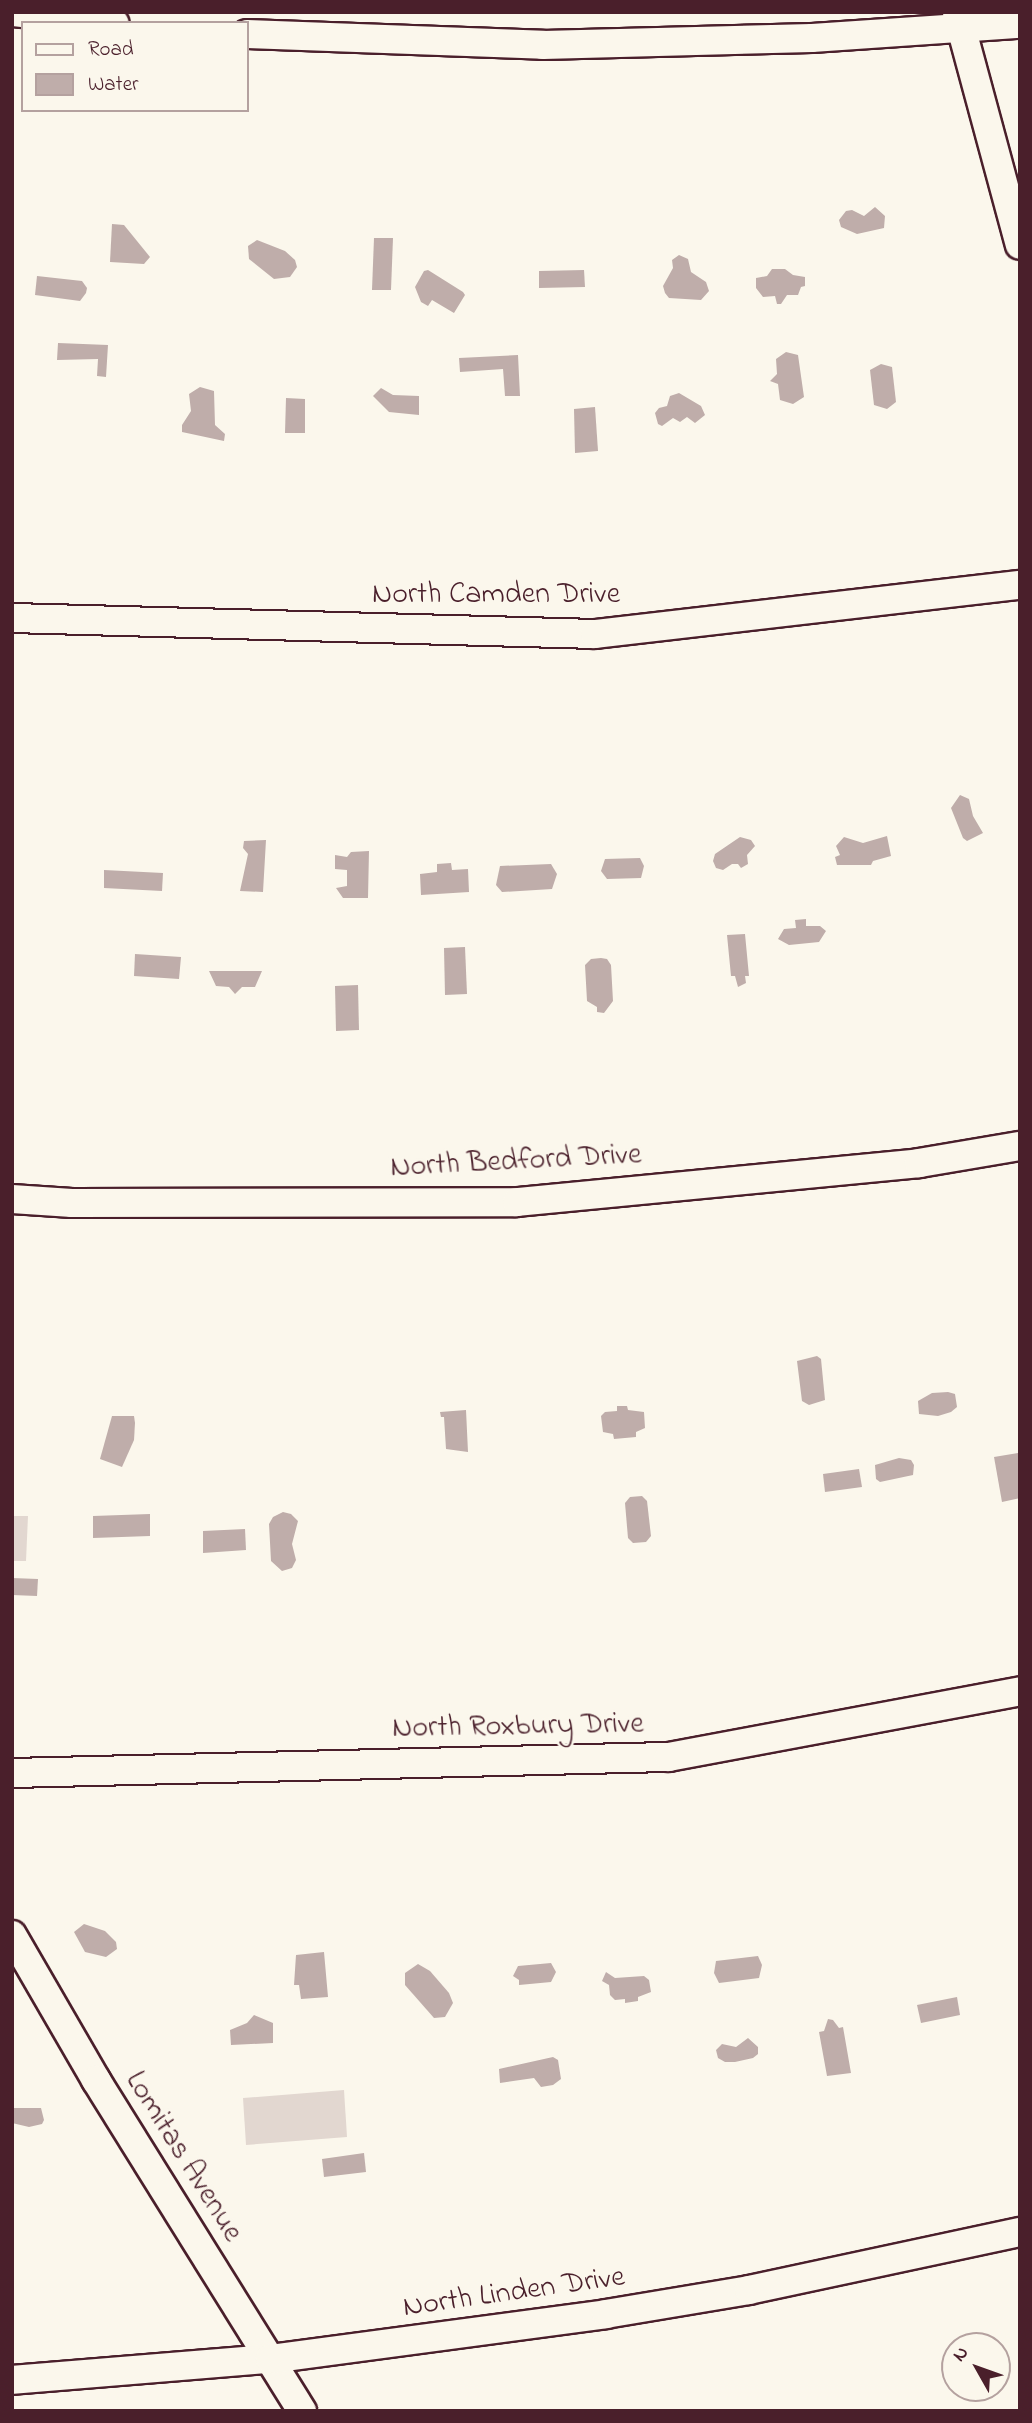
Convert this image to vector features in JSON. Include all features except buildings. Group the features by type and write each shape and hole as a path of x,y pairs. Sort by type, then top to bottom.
{"street":[{"path":"12,12 95,21"},
{"path":"959,21 1020,245"},
{"path":"248,34 543,45 707,42 959,21 1020,24"},
{"name":"North Camden Drive","path":"12,618 595,634 1020,584"},
{"name":"North Bedford Drive","path":"12,1199 72,1203 517,1202 919,1163 1020,1146"},
{"name":"North Roxbury Drive","path":"12,1773 668,1756 1020,1691"},
{"name":"Lomitas Avenue","path":"12,1935 96,2080 302,2411"},
{"name":"North Linden Drive","path":"12,2380 270,2359 632,2310 814,2277 1020,2232"}],"shaded area":[{"path":"12,1516 28,1516 26,1561 12,1561"},
{"path":"344,2090 347,2137 246,2145 243,2098"}],"water":[{"path":"875,207 885,216 884,228 857,234 841,227 839,220 846,211 852,210 864,216"},
{"path":"112,224 124,225 150,257 144,264 110,262"},
{"path":"374,238 393,238 391,290 372,290"},
{"path":"257,240 285,251 295,260 297,267 290,277 274,279 249,259 248,246"},
{"path":"679,255 688,259 691,272 706,282 709,291 701,300 669,298 665,293 663,286 673,268 672,260"},
{"path":"772,269 785,269 793,275 805,277 805,286 801,287 798,295 787,295 781,304 777,304 775,296 763,297 756,288 756,278 767,276"},
{"path":"428,270 465,295 454,313 432,300 428,306 421,302 415,287 424,271"},
{"path":"584,270 585,287 539,288 539,271"},
{"path":"37,276 82,281 87,288 86,293 80,301 35,295"},
{"path":"58,343 108,345 106,377 97,376 98,359 57,360"},
{"path":"786,352 798,355 804,397 793,404 780,400 778,384 770,381 777,374 776,359"},
{"path":"518,355 520,396 505,396 503,369 460,372 459,358"},
{"path":"881,364 892,367 896,402 887,409 874,405 870,370"},
{"path":"200,387 214,391 215,425 225,434 224,441 182,432 182,425 191,411 189,394"},
{"path":"381,388 393,395 419,396 419,415 389,412 373,396"},
{"path":"679,393 701,406 705,415 695,423 687,417 680,422 673,418 662,426 658,424 655,413 659,408 667,406 670,396"},
{"path":"286,398 305,399 305,433 285,433"},
{"path":"595,407 598,451 575,453 574,409"},
{"path":"960,795 969,799 973,816 983,833 967,841 963,838 951,808"},
{"path":"887,836 891,856 873,861 871,865 837,865 835,857 840,855 836,846 844,837 863,843"},
{"path":"740,837 751,840 755,846 747,855 748,864 741,868 738,864 732,864 723,870 716,868 713,861 715,854"},
{"path":"266,840 263,892 240,891 248,854 243,848 244,841"},
{"path":"369,851 368,898 343,898 336,888 347,886 347,870 335,869 335,855 347,857 351,852"},
{"path":"640,858 644,866 641,878 607,879 601,871 605,859"},
{"path":"451,863 452,870 468,869 469,892 421,895 420,874 437,872 437,864"},
{"path":"551,864 557,874 552,889 502,892 496,885 500,866"},
{"path":"104,870 163,873 162,891 104,888"},
{"path":"806,919 806,926 820,926 826,931 819,942 789,945 778,939 784,929 796,928 795,920"},
{"path":"745,934 749,976 745,976 746,983 738,987 735,976 731,976 727,935"},
{"path":"465,947 467,994 445,995 444,948"},
{"path":"135,954 181,957 179,979 134,976"},
{"path":"591,959 607,959 611,965 613,1001 604,1013 597,1012 597,1007 587,1001 585,965"},
{"path":"209,971 262,971 255,987 242,987 235,994 229,987 216,986"},
{"path":"358,985 359,1030 336,1031 335,986"},
{"path":"817,1356 821,1359 825,1400 809,1405 802,1401 797,1361"},
{"path":"932,1393 955,1394 957,1407 951,1412 938,1416 919,1414 918,1401"},
{"path":"617,1406 627,1406 628,1410 644,1412 645,1428 636,1432 636,1437 614,1439 613,1434 603,1432 601,1416 605,1412 617,1411"},
{"path":"466,1410 468,1452 446,1449 444,1417 441,1417 440,1412"},
{"path":"112,1416 134,1416 134,1440 122,1467 100,1459"},
{"path":"1018,1453 1020,1498 1002,1502 994,1457"},
{"path":"899,1458 911,1460 914,1465 913,1475 880,1482 876,1479 875,1465"},
{"path":"859,1469 862,1487 825,1492 823,1474"},
{"path":"642,1496 647,1501 651,1536 646,1542 633,1543 628,1538 625,1503 630,1497"},
{"path":"283,1512 291,1514 298,1521 292,1544 296,1560 292,1568 282,1571 271,1561 269,1524 273,1517"},
{"path":"150,1514 150,1536 93,1538 93,1516"},
{"path":"245,1529 246,1550 203,1553 203,1531"},
{"path":"12,1578 38,1579 37,1596 12,1595"},
{"path":"84,1924 105,1931 116,1942 117,1949 106,1957 85,1952 74,1932"},
{"path":"324,1952 328,1997 301,1999 299,1985 294,1985 296,1955"},
{"path":"758,1956 762,1965 759,1978 719,1983 714,1973 716,1961"},
{"path":"551,1963 556,1972 551,1982 519,1985 519,1980 513,1976 518,1966"},
{"path":"418,1964 430,1971 449,1993 453,2003 445,2017 434,2018 405,1985 405,1973"},
{"path":"606,1972 615,1978 644,1976 649,1980 651,1992 638,1997 638,2001 625,2003 625,1999 615,2000 610,1995 609,1985 602,1981"},
{"path":"957,1997 960,2015 921,2023 917,2005"},
{"path":"254,2015 273,2023 273,2043 231,2045 230,2030 247,2023"},
{"path":"828,2019 833,2020 839,2028 843,2027 851,2073 827,2076 819,2032 824,2031"},
{"path":"748,2038 758,2047 758,2054 753,2058 725,2062 718,2058 716,2050 722,2044 736,2047"},
{"path":"553,2057 558,2060 561,2079 553,2085 541,2087 534,2078 500,2083 499,2069"},
{"path":"13,2108 41,2108 44,2120 42,2124 29,2127 12,2123"},
{"path":"364,2153 366,2172 324,2177 322,2159"}]}
